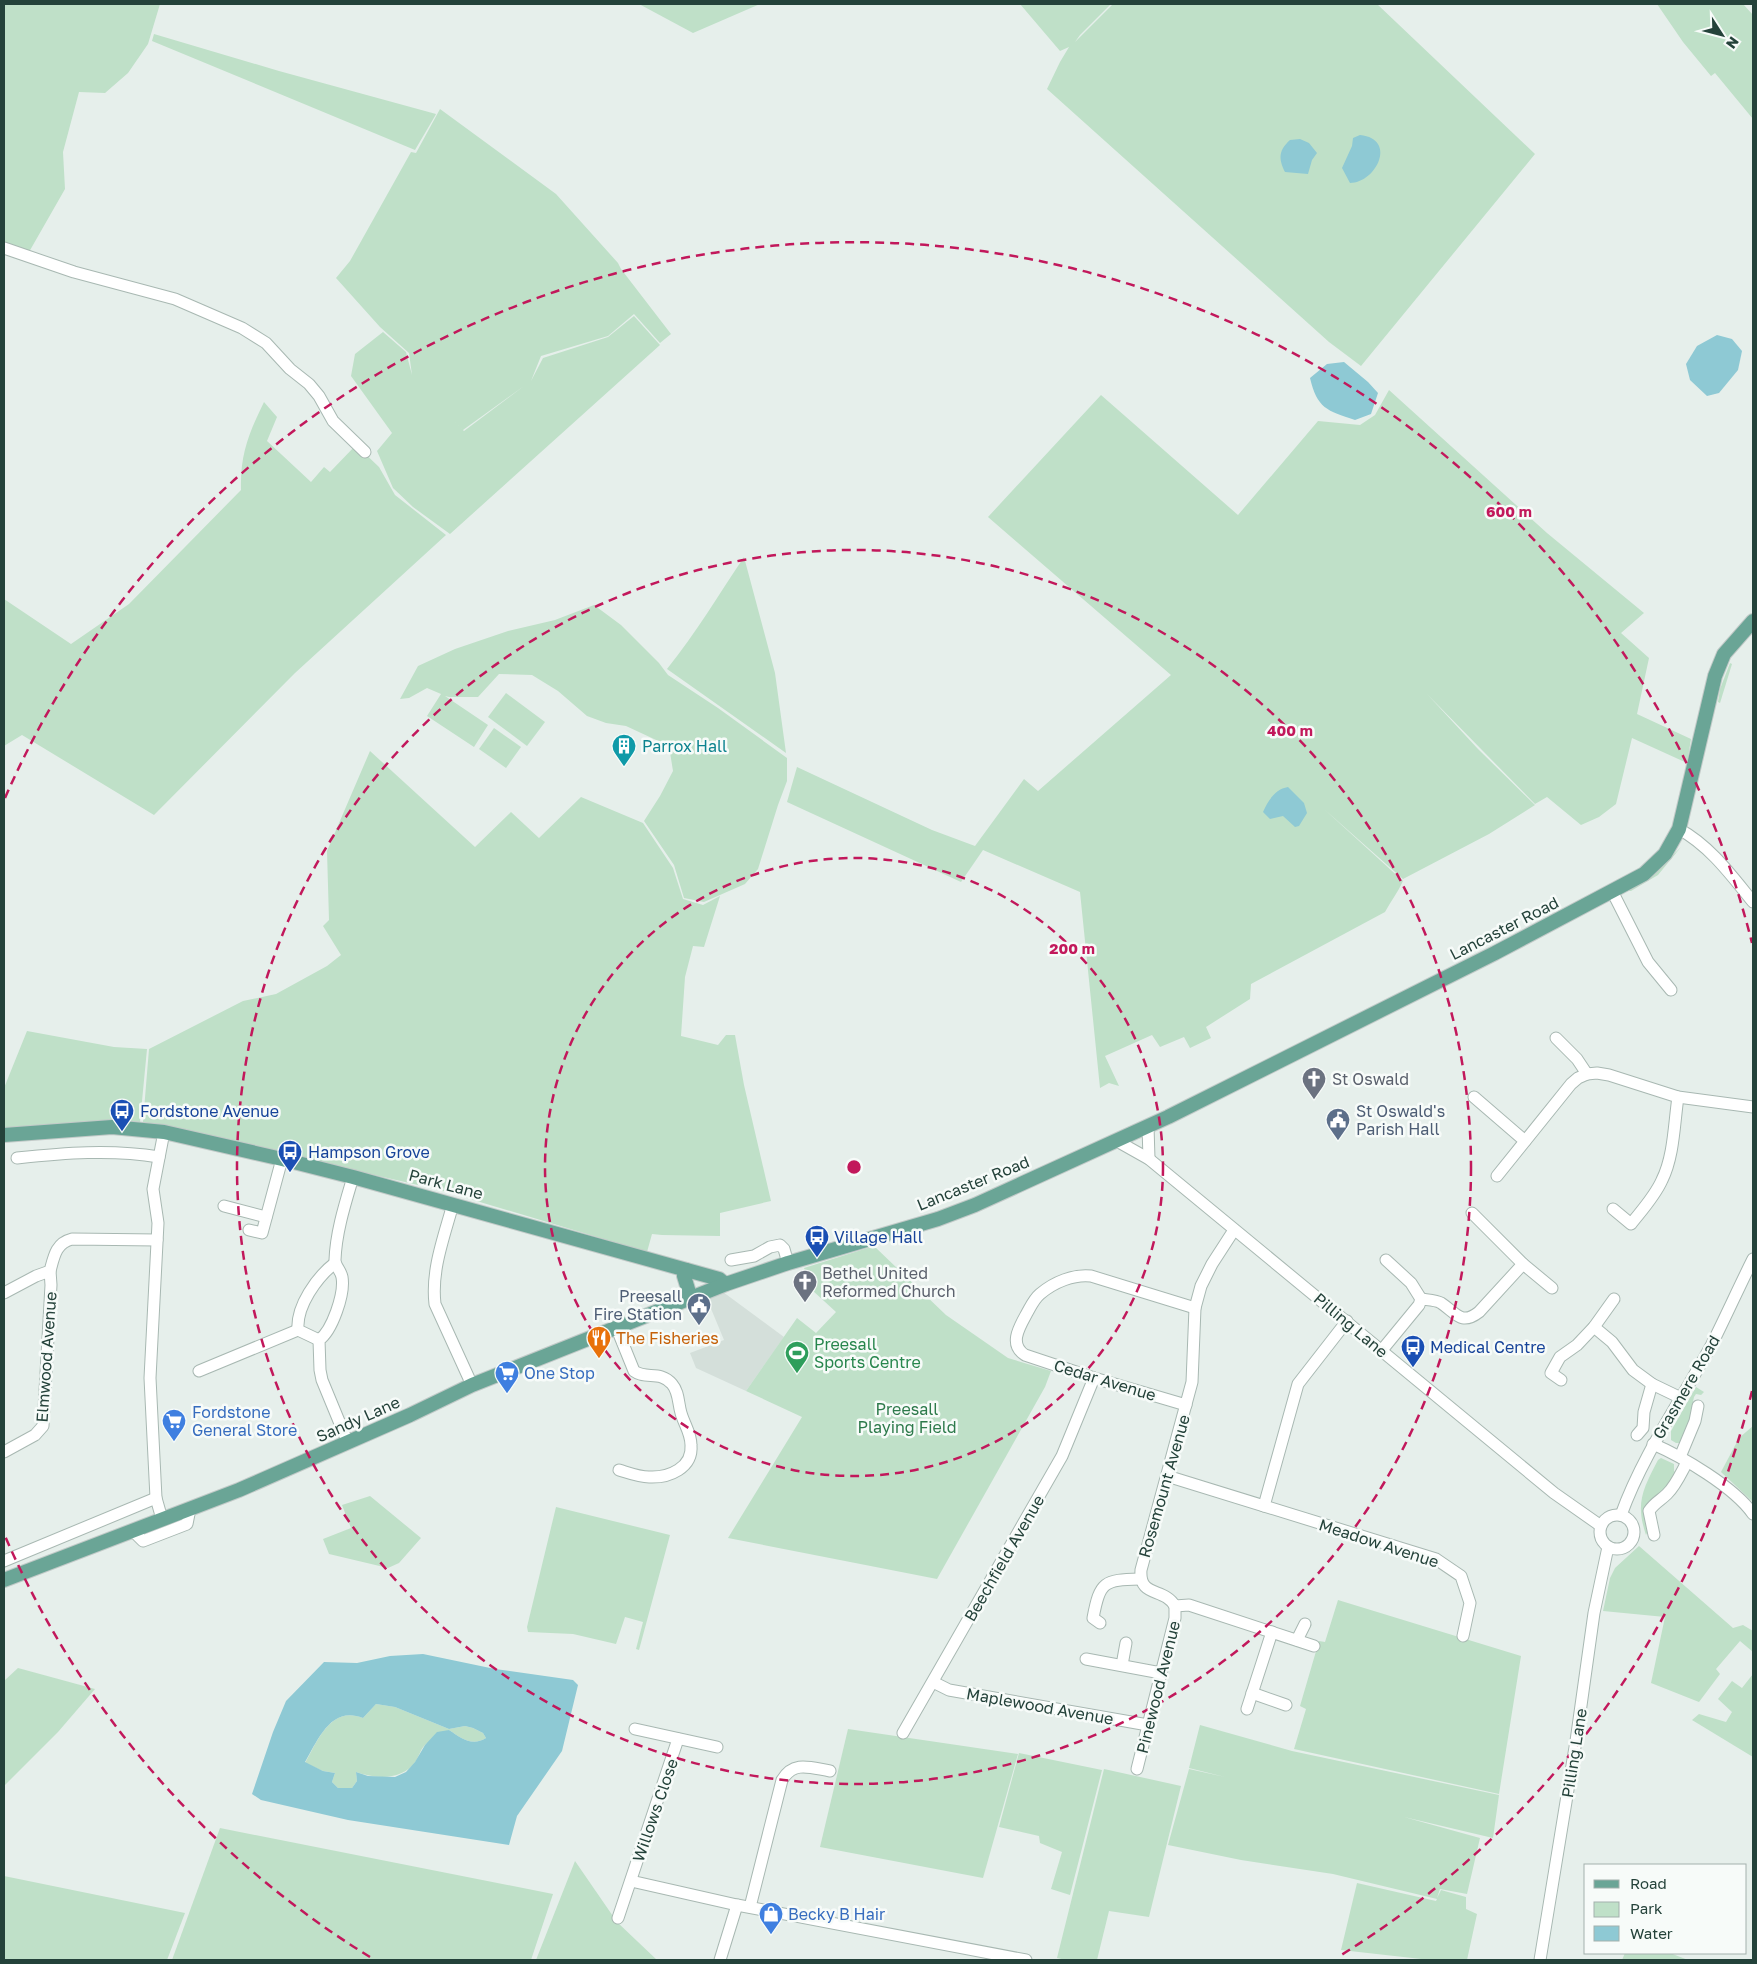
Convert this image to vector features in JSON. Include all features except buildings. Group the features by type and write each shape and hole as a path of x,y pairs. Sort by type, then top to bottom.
{"main road":[{"name":"Lancaster Road","path":"725,1284 954,1213 1148,1126 1495,953 1644,874 1665,854 1679,829 1715,676 1724,654 1753,621"},
{"name":"Park Lane","path":"4,1135 112,1127 141,1128 164,1132 282,1159 453,1204 718,1279 725,1284"},
{"path":"686,1270 684,1276 691,1299"},
{"name":"Sandy Lane","path":"4,1580 190,1509 348,1443 472,1385 617,1329 725,1284"}],"street":[{"path":"4,248 74,272 175,299 242,328 266,343 290,369 308,384 318,396 333,421 365,452"},
{"path":"1679,829 1694,838 1712,854 1753,902"},
{"path":"1612,892 1648,962 1671,990"},
{"path":"1556,1038 1577,1059 1587,1074"},
{"path":"1497,1176 1571,1084 1587,1074 1608,1075 1678,1097 1753,1106"},
{"path":"1474,1097 1524,1141"},
{"path":"1612,1209 1634,1227 1662,1180 1669,1161 1678,1097"},
{"path":"1148,1126 1149,1159"},
{"path":"162,1519 156,1498 150,1378 157,1240 157,1211 153,1189 164,1132"},
{"name":"Pilling Lane","path":"1121,1138 1347,1321 1554,1493 1601,1526"},
{"path":"17,1158 61,1153 95,1152 159,1157"},
{"path":"250,1230 262,1233 282,1159"},
{"path":"319,1340 325,1336 330,1328 341,1292 342,1278 335,1263 339,1230 353,1177"},
{"path":"453,1204 437,1262 433,1290 435,1304 472,1385"},
{"path":"224,1206 266,1217"},
{"path":"1472,1213 1523,1264 1552,1288"},
{"name":"Rosemount Avenue","path":"1175,1606 1168,1597 1144,1586 1140,1579 1141,1570 1192,1382 1195,1308 1201,1286 1212,1264 1234,1230"},
{"path":"4,1293 36,1276 50,1271 58,1247 64,1241 72,1239 157,1240"},
{"path":"731,1260 758,1255 776,1245 784,1249 788,1263"},
{"name":"Grasmere Road","path":"1621,1515 1653,1444 1748,1279 1753,1258"},
{"path":"1382,1350 1420,1306 1421,1299 1411,1283 1386,1260"},
{"path":"298,1330 298,1323 317,1279 335,1263"},
{"path":"1421,1299 1439,1302 1458,1317 1472,1318 1523,1264"},
{"name":"Elmwood Avenue","path":"4,1452 36,1435 44,1426 51,1285 50,1271"},
{"name":"Cedar Avenue","path":"1186,1405 1094,1378 1025,1355 1017,1347 1016,1340 1017,1333 1033,1302 1039,1295 1074,1276 1091,1276 1195,1308"},
{"path":"1561,1380 1546,1373 1560,1357 1577,1346 1594,1327 1614,1298"},
{"path":"1264,1506 1298,1384 1347,1321"},
{"path":"1594,1327 1612,1342 1633,1370 1652,1384 1681,1398"},
{"path":"617,1329 634,1371 642,1375 658,1375 667,1379 674,1387 680,1411 689,1432 692,1452 683,1467 665,1476 649,1477 619,1470"},
{"path":"199,1371 298,1330 319,1340"},
{"path":"319,1340 322,1380 348,1443"},
{"name":"Beechfield Avenue","path":"903,1733 1062,1456 1094,1378"},
{"path":"1637,1435 1643,1428 1644,1412 1652,1384"},
{"path":"1655,1529 1649,1511 1654,1503 1666,1496 1675,1484 1684,1459 1698,1406"},
{"path":"1653,1444 1684,1459 1727,1489 1753,1514"},
{"name":"Meadow Avenue","path":"1167,1476 1436,1559 1461,1576 1470,1603 1463,1636"},
{"path":"4,1560 156,1498"},
{"path":"132,1530 143,1541 186,1524 190,1509"},
{"path":"1621,1515 1632,1524 1634,1533 1626,1546 1620,1549 1608,1547 1602,1540 1600,1534 1601,1526 1609,1517 1621,1515"},
{"name":"Pilling Lane","path":"1540,1960 1575,1750 1594,1613 1608,1547"},
{"path":"1100,1623 1093,1618 1101,1589 1107,1583 1115,1580 1140,1579"},
{"path":"1175,1606 1189,1604 1314,1646"},
{"name":"Pinewood Avenue","path":"1138,1769 1175,1618 1175,1606"},
{"path":"1297,1640 1305,1624"},
{"path":"1247,1709 1272,1632"},
{"path":"1122,1665 1126,1643"},
{"path":"1086,1659 1161,1673"},
{"name":"Maplewood Avenue","path":"933,1682 949,1690 1148,1726"},
{"path":"1252,1693 1286,1705"},
{"name":"Willows Close","path":"635,1729 717,1748"},
{"name":"Willows Close","path":"618,1918 678,1739"},
{"path":"750,1907 782,1780 787,1773 798,1766 830,1772"},
{"name":"Willows Close","path":"631,1881 737,1905 1026,1960"},
{"path":"720,1960 737,1905"}],"shaded area":[{"path":"723,1292 784,1337 746,1391 696,1368 690,1353 724,1340 707,1299"}],"green space":[{"path":"4,4 160,4 148,44 128,73 105,93 79,92 63,152 65,189 29,252 4,243"},
{"path":"639,4 760,4 693,33"},
{"path":"1020,4 1111,4 1075,42 1113,4 1377,4 1535,154 1361,366 1329,342 1047,89 1069,47 1060,51"},
{"path":"1657,4 1743,4 1753,15 1753,119 1715,73 1711,76 1683,42"},
{"path":"154,34 436,114 415,150 152,41"},
{"path":"440,109 556,194 618,263 671,334 660,343 634,314 608,336 541,356 531,381 543,358 608,337 634,316 660,345 450,534 413,507 393,488 377,451 392,433 351,376 355,354 383,332 406,352 412,375 409,353 380,327 336,278 350,261 411,152 416,153","holes":["524,386 464,431 423,392 463,430"]},
{"path":"1389,390 1547,533 1644,613 1621,633 1649,658 1637,714 1691,739 1687,763 1632,738 1616,804 1599,817 1581,825 1547,797 1535,804 1427,694 1478,749 1535,805 1489,834 1403,879 1324,809 1403,881 1385,912 1251,984 1250,999 1206,1027 1211,1038 1190,1048 1184,1037 1160,1047 1152,1035 1105,1056 1119,1086 1109,1083 1100,1088 1080,892 983,850 961,882 787,802 797,767 932,830 975,846 1024,779 1038,791 1171,675 988,517 1101,395 1238,515 1318,421 1360,425 1375,415"},
{"path":"264,402 277,417 267,441 311,482 324,467 330,472 356,445 379,467 395,495 446,535 295,673 154,815 22,735 4,746 4,599 71,644 129,604 241,490 242,465 246,444"},
{"path":"744,557 775,673 786,753 667,669 698,627"},
{"path":"594,605 621,625 659,663 668,675 718,708 787,758 787,781 758,869 745,884 704,902 684,898 674,865 644,821 673,771 669,746 626,726 606,723 587,716 558,691 532,675 499,674 478,697 445,696 488,725 474,747 427,716 441,694 427,688 409,698 400,699 418,666 455,649 508,631 555,620"},
{"path":"1730,663 1732,664 1720,703 1718,702 1720,689"},
{"path":"506,693 545,722 527,746 488,717"},
{"path":"494,728 521,747 506,768 479,749"},
{"path":"370,751 475,847 511,812 539,838 581,797 643,823 673,868 683,899 703,905 720,896 704,947 693,946 685,977 681,1036 718,1045 726,1035 735,1035 744,1085 771,1201 720,1213 720,1236 652,1234 647,1252 440,1190 143,1122 149,1049 243,1001 276,994 327,966 341,955 323,926 329,920 327,851"},
{"path":"1681,847 1658,875 1628,891 1652,876"},
{"path":"27,1031 114,1047 147,1049 140,1122 117,1120 4,1128 4,1088"},
{"name":"Preesall Playing Field","path":"874,1246 946,1315 1008,1358 1051,1371 1045,1387 937,1579 728,1538 802,1417 746,1391 797,1318 816,1333 836,1312 812,1290 804,1268"},
{"path":"1696,1387 1704,1392 1701,1395 1696,1394 1694,1397 1686,1435 1679,1443 1676,1443 1671,1440 1671,1431"},
{"path":"1753,1426 1753,1502 1721,1472 1739,1438"},
{"path":"1661,1458 1674,1464 1674,1471 1676,1473 1664,1490 1648,1502 1646,1509 1649,1529 1646,1535 1641,1514 1642,1496 1658,1460"},
{"path":"370,1496 421,1538 399,1563 388,1568 329,1554 323,1539 351,1528 342,1505"},
{"path":"556,1507 670,1535 639,1650 636,1649 643,1622 625,1617 616,1644 573,1634 528,1632 527,1627"},
{"path":"1639,1546 1733,1628 1743,1625 1753,1631 1753,1652 1740,1641 1716,1669 1720,1674 1699,1702 1651,1683 1665,1617 1603,1611 1610,1578 1615,1568"},
{"path":"1338,1600 1521,1656 1499,1794 1294,1749 1306,1709 1300,1706 1319,1641 1325,1642"},
{"path":"18,1668 95,1689 58,1732 4,1786 4,1681"},
{"path":"1753,1674 1753,1757 1692,1720 1699,1714 1726,1722 1732,1712 1718,1699 1732,1681 1742,1688"},
{"path":"376,1704 395,1707 449,1729 465,1726 473,1728 483,1733 486,1738 481,1741 471,1742 449,1730 426,1744 416,1761 404,1772 388,1777 380,1777 356,1772 357,1781 352,1788 338,1788 332,1782 335,1773 323,1771 305,1763 321,1735 334,1720 342,1716 352,1715 363,1718"},
{"path":"1200,1725 1292,1751 1499,1795 1493,1838 1404,1817 1480,1838 1467,1894 1440,1889 1437,1898 1441,1890 1466,1897 1466,1909 1477,1914 1467,1960 1430,1960 1341,1950 1357,1883 1436,1901 1437,1899 1333,1874 1241,1860 1168,1845 1189,1769 1225,1777 1189,1768"},
{"path":"848,1729 1018,1754 983,1878 820,1847"},
{"path":"1019,1753 1102,1770 1070,1895 1051,1889 1062,1852 1040,1843 1039,1836 999,1827"},
{"path":"1104,1769 1181,1786 1149,1917 1109,1911 1097,1960 1066,1960 1057,1958"},
{"path":"220,1828 553,1894 531,1960 172,1960"},
{"path":"575,1861 617,1922 657,1960 536,1960"},
{"path":"4,1876 185,1913 167,1960 4,1960"},
{"path":"1625,1954 1673,1954 1688,1960 1622,1960"}],"water":[{"path":"1360,135 1372,138 1378,144 1379,160 1375,169 1368,176 1350,183 1342,168 1352,146 1353,138"},
{"path":"1300,139 1309,143 1317,153 1312,160 1308,174 1285,172 1281,162 1282,151 1290,140"},
{"path":"1717,335 1732,339 1742,351 1738,370 1719,393 1707,396 1690,380 1686,364 1697,346"},
{"path":"1344,362 1378,393 1371,414 1355,420 1330,411 1325,407 1316,396 1310,378 1327,364"},
{"path":"1288,787 1304,803 1307,813 1299,826 1295,827 1283,816 1270,819 1263,812 1279,790"},
{"path":"423,1654 495,1669 573,1680 578,1685 562,1751 517,1816 509,1845 348,1820 261,1800 252,1794 273,1732 286,1701 324,1662 357,1663 390,1656","holes":["376,1704 395,1707 449,1729 465,1726 473,1728 483,1733 486,1738 481,1741 471,1742 449,1730 437,1732 425,1745 415,1762 406,1772 395,1777 368,1776 356,1772 357,1781 352,1788 338,1788 332,1782 335,1773 323,1771 305,1762 321,1735 334,1720 342,1716 352,1715 363,1718"]}],"place":[{"name":"Parrox Hall","path":"624,767"},
{"name":"St Oswald","path":"1314,1100"},
{"name":"Fordstone Avenue","path":"122,1132"},
{"name":"St Oswald's Parish Hall","path":"1338,1141"},
{"name":"Hampson Grove","path":"290,1173"},
{"name":"Village Hall","path":"817,1258"},
{"name":"Bethel United Reformed Church","path":"805,1303"},
{"name":"Preesall Fire Station","path":"699,1326"},
{"name":"The Fisheries","path":"599,1359"},
{"name":"Medical Centre","path":"1413,1368"},
{"name":"Preesall Sports Centre","path":"797,1374"},
{"name":"One Stop","path":"507,1394"},
{"name":"Fordstone General Store","path":"174,1442"},
{"name":"Becky B Hair","path":"771,1935"}]}
